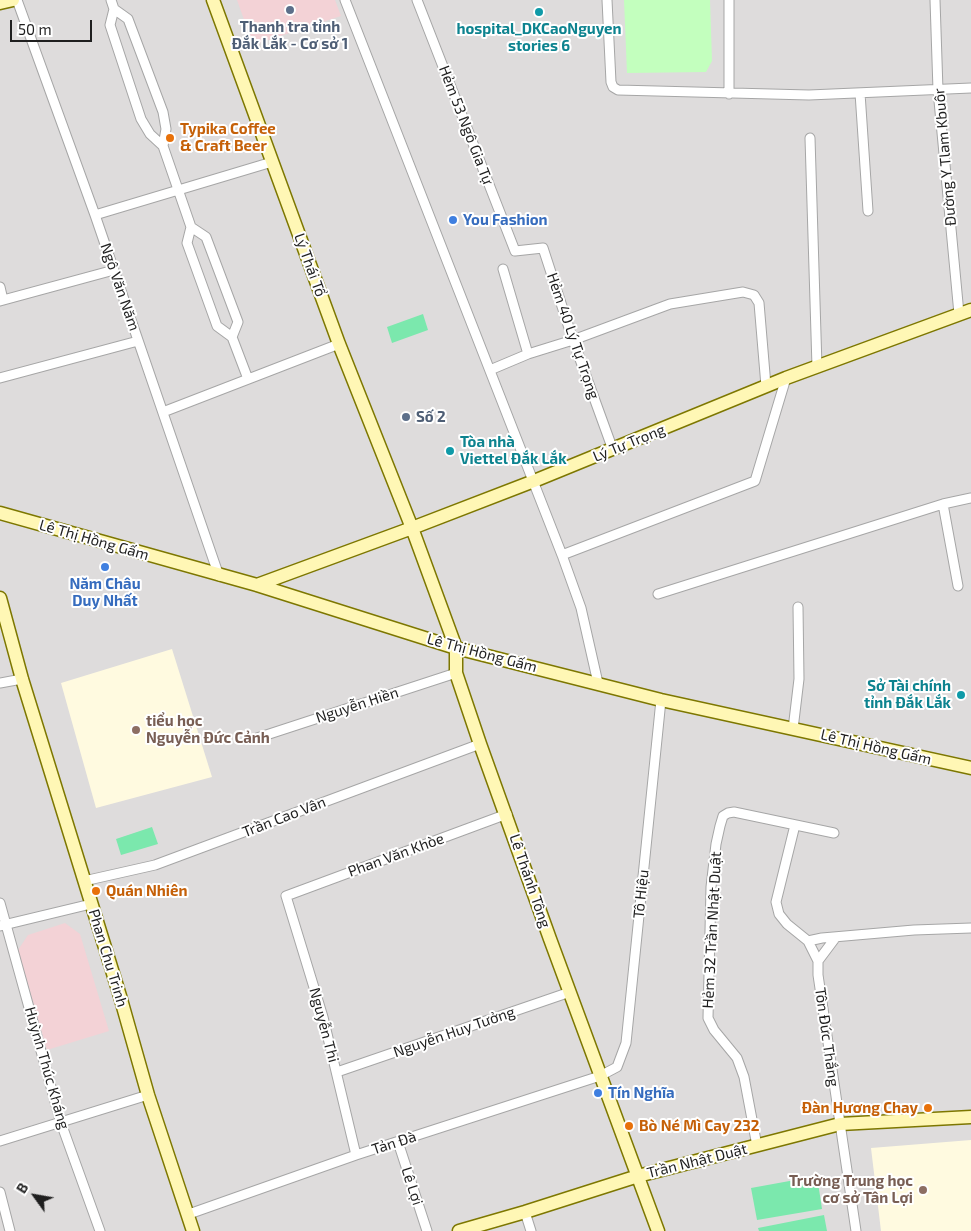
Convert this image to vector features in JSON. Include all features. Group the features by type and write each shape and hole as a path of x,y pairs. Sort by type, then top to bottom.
{"street":[{"path":"0,3 13,0"},
{"name":"Ngô Văn Năm","path":"17,0 95,215 219,576"},
{"name":"Lý Thái Tổ","path":"214,0 339,344 412,528"},
{"path":"345,0 562,554 581,608 598,683"},
{"name":"Hẻm 53 Ngô Gia Tự","path":"418,0 515,251"},
{"path":"607,0 610,82 613,87 624,91 808,95 971,88"},
{"path":"729,0 729,94"},
{"name":"Đường Y Tlam Kbuôr","path":"935,0 938,90 965,312"},
{"path":"113,4 110,25 141,119 150,134 163,146 191,227 188,243 216,326 232,337 248,379"},
{"path":"113,4 128,19 163,112 166,129 163,146"},
{"path":"860,93 868,211"},
{"path":"810,138 817,367"},
{"path":"95,215 272,162"},
{"path":"191,227 206,237 238,322 232,337"},
{"name":"Hẻm 40 Lý Tự Trọng","path":"515,251 543,248 572,340 613,450"},
{"path":"503,269 528,354"},
{"path":"0,287 2,301 114,270"},
{"path":"490,370 528,354 670,304 743,292 754,295 759,303 766,386"},
{"name":"Lý Tự Trọng","path":"257,585 534,481 786,378 965,312"},
{"path":"0,378 138,341"},
{"path":"163,412 339,344"},
{"path":"562,554 755,481 786,378"},
{"path":"658,594 943,504 971,498"},
{"path":"943,504 958,586"},
{"name":"Lê Thị Hồng Gấm","path":"0,513 219,576 257,585 456,648 661,700 971,768"},
{"name":"Lê Thánh Tông","path":"412,528 456,648 456,673 480,744 658,1231"},
{"name":"Phan Chu Trinh","path":"0,598 22,679 148,1095 193,1231"},
{"path":"793,729 800,679 798,608"},
{"name":"Nguyễn Hiền","path":"257,738 456,673"},
{"path":"0,683 22,679"},
{"name":"Tô Hiệu","path":"600,1076 617,1067 626,1043 661,700"},
{"name":"Trần Cao Vân","path":"84,881 155,866 480,744"},
{"name":"Hẻm 32 Trần Nhật Duật","path":"757,1146 744,1076 737,1058 714,1030 708,1018 708,967 713,866 716,844 722,820 728,813 756,816 834,833"},
{"name":"Phan Văn Khòe","path":"286,896 506,814"},
{"path":"796,825 776,902 779,914 787,924 808,941 818,961 836,937"},
{"name":"Nguyễn Thi","path":"286,896 323,1017 356,1155"},
{"name":"Huỳnh Thúc Kháng","path":"0,903 3,925 61,1123 100,1231"},
{"path":"3,925 90,904"},
{"path":"808,941 923,929 971,928"},
{"name":"Tôn Đức Thắng","path":"818,961 818,975 856,1231"},
{"name":"Nguyễn Huy Tưởng","path":"337,1072 570,992"},
{"name":"Tản Đà","path":"188,1214 356,1155 600,1076"},
{"path":"0,1141 148,1095"},
{"name":"Trần Nhật Duật","path":"459,1231 638,1176 840,1124 971,1117"},
{"name":"Lê Lợi","path":"398,1142 426,1231"},
{"path":"0,1192 10,1231"},
{"path":"525,1212 531,1231"}],"shaded area":[{"path":"0,0 971,0 971,1231 0,1231"},
{"path":"237,0 335,0 341,16 253,45"},
{"name":"tiểu học Nguyễn Đức Cảnh","path":"172,649 212,777 96,808 61,683"},
{"path":"65,923 80,934 109,1031 47,1050 18,950 28,935"},
{"name":"Trường Trung học cơ sở Tân Lợi","path":"971,1140 971,1231 881,1231 871,1148"}],"green space":[{"path":"624,0 710,0 712,61 706,72 627,73"},
{"path":"423,314 428,330 392,343 387,327"},
{"path":"152,827 158,844 121,855 116,839"},
{"path":"817,1176 822,1209 757,1220 751,1188"},
{"path":"824,1215 827,1231 759,1231 758,1228"}],"place":[{"name":"Thanh tra tỉnh Đắk Lắk - Cơ sở 1","path":"290,10"},
{"name":"hospital_DKCaoNguyen stories 6","path":"539,12"},
{"name":"Typika Coffee & Craft Beer","path":"170,138"},
{"name":"You Fashion","path":"453,220"},
{"name":"Số 2","path":"406,417"},
{"name":"Tòa nhà Viettel Đắk Lắk","path":"450,451"},
{"name":"Năm Châu Duy Nhất","path":"105,567"},
{"name":"Sở Tài chính tỉnh Đắk Lắk","path":"961,695"},
{"name":"tiểu học Nguyễn Đức Cảnh","path":"136,730"},
{"name":"Quán Nhiên","path":"96,891"},
{"name":"Tín Nghĩa","path":"598,1093"},
{"name":"Đàn Hương Chay","path":"928,1108"},
{"name":"Bò Né Mì Cay 232","path":"629,1126"},
{"name":"Trường Trung học cơ sở Tân Lợi","path":"923,1190"}]}
